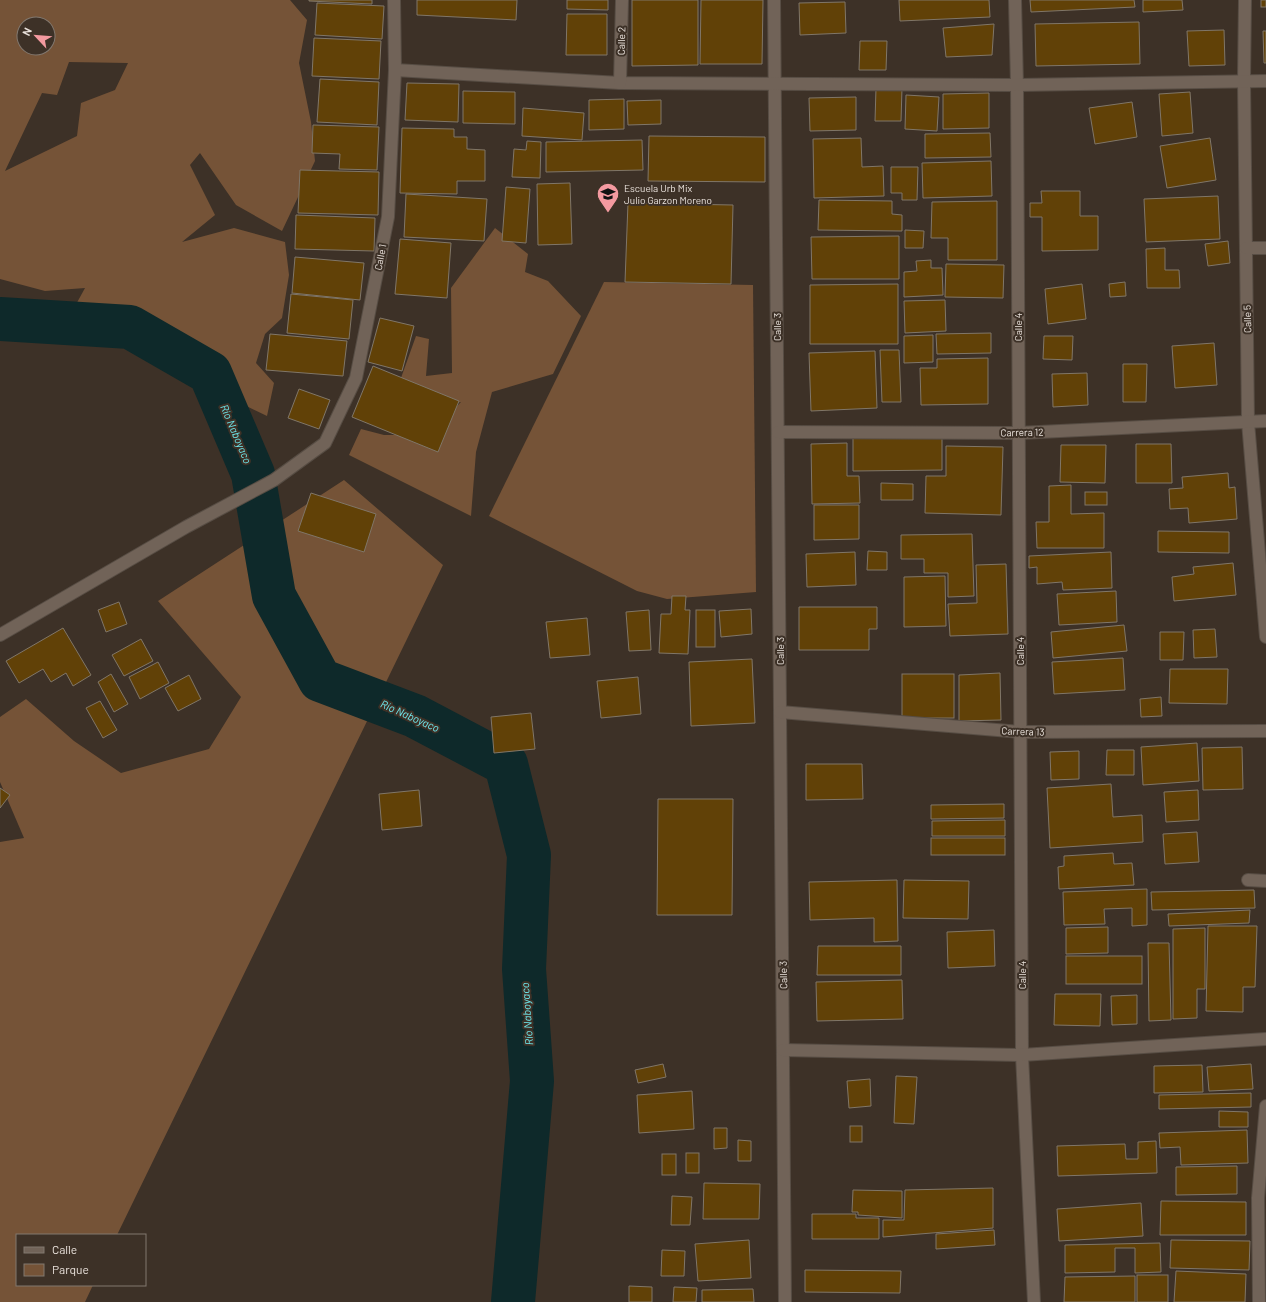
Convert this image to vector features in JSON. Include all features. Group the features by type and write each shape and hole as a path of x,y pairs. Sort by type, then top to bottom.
{"street":[{"name":"Calle 1","path":"0,635 186,527 274,480 325,443 356,378 388,217 395,70 394,0"},
{"name":"Calle 2","path":"620,83 622,0"},
{"name":"Calle 3","path":"774,0 785,1302"},
{"name":"Calle 4","path":"1015,0 1017,85 1022,1055 1034,1302"},
{"name":"Calle 5","path":"1245,0 1244,81 1248,422 1266,637"},
{"path":"395,70 620,83 1017,85 1266,81"},
{"path":"1246,248 1266,248"},
{"name":"Carrera 12","path":"778,432 1019,433 1266,422"},
{"name":"Carrera 13","path":"780,712 1020,732 1266,730"},
{"path":"1248,880 1266,881"},
{"path":"783,1050 1022,1055 1266,1039"},
{"path":"1259,1302 1258,1198 1266,1106"}],"green space":[{"path":"0,0 290,0 307,20 299,63 311,122 315,161 282,231 236,205 200,153 190,165 215,215 182,242 234,228 285,242 289,275 282,318 265,334 256,363 274,383 267,416 68,319 85,288 45,291 0,279","holes":["69,62 128,63 115,90 81,103 77,136 5,171 42,93 57,95"]},
{"path":"495,228 528,254 525,272 548,281 581,316 553,374 492,392 476,452 471,516 349,455 361,429 384,435 429,435 461,402 406,414 397,389 416,336 429,339 426,376 452,373 451,288"},
{"path":"604,282 753,285 756,592 667,599 637,591 489,516"},
{"path":"344,480 443,565 117,1234 16,1234 16,1286 93,1286 85,1302 0,1302 0,842 24,838 0,782 0,717 26,699 74,741 121,773 209,749 241,697 158,601"}],"building":[{"path":"372,0 372,4 309,1"},
{"path":"417,0 517,0 516,20 417,15"},
{"path":"567,0 608,0 608,10 567,9"},
{"path":"632,0 698,0 698,65 632,66"},
{"path":"701,0 763,0 762,64 700,64"},
{"path":"899,0 989,0 990,17 900,21"},
{"path":"1030,0 1134,0 1135,7 1031,12"},
{"path":"1143,0 1182,0 1183,10 1143,12"},
{"path":"1261,0 1266,0 1266,7 1261,7"},
{"path":"845,2 846,33 800,35 799,3"},
{"path":"317,3 384,6 382,39 315,35"},
{"path":"567,14 607,14 607,55 566,55"},
{"path":"1139,22 1140,64 1036,66 1035,24"},
{"path":"994,24 992,55 946,57 943,28"},
{"path":"1224,30 1225,65 1189,66 1187,31"},
{"path":"1263,31 1266,31 1266,63 1264,63"},
{"path":"314,38 381,41 379,79 312,76"},
{"path":"860,41 887,41 886,70 859,70"},
{"path":"320,79 379,82 377,125 317,122"},
{"path":"407,83 459,84 458,122 405,120"},
{"path":"876,88 902,88 901,121 875,121"},
{"path":"463,91 515,92 515,124 463,123"},
{"path":"1190,92 1193,133 1162,136 1159,94"},
{"path":"989,93 989,128 943,129 943,94"},
{"path":"906,95 939,97 937,131 905,129"},
{"path":"856,97 856,130 810,131 809,98"},
{"path":"624,99 624,129 589,130 589,100"},
{"path":"661,100 661,124 628,125 627,101"},
{"path":"1132,102 1137,137 1095,144 1089,108"},
{"path":"523,108 584,113 582,140 522,136"},
{"path":"313,125 379,127 377,170 339,169 340,154 312,153"},
{"path":"402,128 454,129 454,137 467,137 467,149 485,150 485,181 457,181 457,194 400,193"},
{"path":"990,133 991,157 925,158 925,134"},
{"path":"649,136 765,137 765,182 648,181"},
{"path":"861,138 862,167 883,166 884,196 814,198 813,139"},
{"path":"1210,138 1216,180 1167,188 1160,146"},
{"path":"642,140 643,170 546,172 546,142"},
{"path":"527,141 541,142 540,178 512,177 514,149 526,150"},
{"path":"991,161 992,196 923,198 922,163"},
{"path":"891,167 918,167 917,200 902,200 902,193 891,193"},
{"path":"300,170 379,172 378,215 298,213"},
{"path":"570,183 572,244 538,245 537,184"},
{"path":"506,187 530,189 526,243 502,241"},
{"path":"1041,191 1080,191 1080,216 1098,216 1098,250 1042,251 1042,217 1030,217 1030,203 1042,203"},
{"path":"406,194 487,199 484,241 404,237"},
{"path":"1218,196 1220,239 1146,242 1144,199"},
{"path":"819,200 892,201 892,214 902,215 902,231 818,230"},
{"path":"997,201 997,260 948,260 948,238 931,238 932,202"},
{"path":"628,203 733,205 731,284 625,282"},
{"path":"296,215 375,218 374,251 295,249"},
{"path":"905,230 924,231 923,248 905,248"},
{"path":"899,236 899,279 812,279 811,237"},
{"path":"400,239 451,243 447,298 395,294"},
{"path":"1228,241 1230,263 1208,266 1205,244"},
{"path":"1165,248 1165,270 1179,270 1180,288 1147,288 1146,249"},
{"path":"295,257 364,263 360,300 292,293"},
{"path":"931,260 931,268 942,268 943,295 904,297 904,272 917,271 916,261"},
{"path":"946,264 1004,265 1003,298 945,297"},
{"path":"1125,282 1126,296 1110,297 1109,284"},
{"path":"898,284 898,344 810,344 810,285"},
{"path":"1082,284 1086,319 1048,324 1045,289"},
{"path":"291,294 353,300 349,339 287,333"},
{"path":"945,300 946,331 905,333 904,301"},
{"path":"380,318 414,326 402,371 368,362"},
{"path":"991,333 991,353 937,354 936,334"},
{"path":"270,334 347,341 343,376 266,370"},
{"path":"933,335 933,362 904,363 904,336"},
{"path":"1044,336 1073,336 1072,360 1043,359"},
{"path":"1214,343 1217,385 1175,388 1172,346"},
{"path":"880,350 899,350 901,402 882,402"},
{"path":"875,351 877,408 811,411 809,353"},
{"path":"988,358 988,404 921,405 920,368 937,368 937,359"},
{"path":"1123,364 1147,364 1146,402 1123,402"},
{"path":"373,366 459,401 438,452 352,417"},
{"path":"1087,373 1088,405 1053,407 1052,374"},
{"path":"299,389 330,400 319,429 288,418"},
{"path":"942,435 942,470 853,471 853,437"},
{"path":"847,443 847,476 859,476 860,503 812,504 811,444"},
{"path":"1136,444 1171,444 1172,483 1136,483"},
{"path":"1061,445 1106,445 1105,483 1060,482"},
{"path":"946,446 1003,447 1001,515 925,513 926,476 946,476"},
{"path":"1228,473 1229,488 1235,487 1237,519 1189,523 1188,508 1170,509 1169,489 1183,488 1182,477"},
{"path":"881,483 913,484 913,500 881,500"},
{"path":"1071,485 1071,514 1104,513 1104,548 1037,548 1036,522 1049,522 1049,486"},
{"path":"1085,492 1107,492 1107,505 1085,505"},
{"path":"311,493 376,514 364,552 298,531"},
{"path":"814,505 859,505 859,539 814,540"},
{"path":"1158,531 1229,532 1229,553 1158,552"},
{"path":"972,534 974,596 948,597 948,573 924,573 924,559 901,559 901,535"},
{"path":"868,551 887,552 887,570 867,570"},
{"path":"855,552 856,585 807,587 806,554"},
{"path":"1111,552 1112,588 1063,590 1062,582 1037,584 1037,567 1029,568 1029,556"},
{"path":"1233,563 1236,595 1174,601 1172,577 1194,574 1193,567"},
{"path":"1006,564 1008,634 950,636 948,604 977,603 976,565"},
{"path":"945,576 946,626 904,627 904,577"},
{"path":"1116,591 1117,622 1059,625 1057,594"},
{"path":"672,596 686,596 685,610 690,610 688,654 659,653 661,614 671,614"},
{"path":"119,602 127,624 106,632 98,610"},
{"path":"799,607 877,607 877,629 869,629 869,650 799,650"},
{"path":"751,609 752,634 721,637 719,611"},
{"path":"649,610 651,650 629,651 626,612"},
{"path":"696,610 715,610 715,647 696,647"},
{"path":"587,618 590,655 550,658 546,622"},
{"path":"1124,625 1127,651 1053,658 1051,632"},
{"path":"63,628 91,675 73,686 66,673 51,682 43,669 19,683 6,661"},
{"path":"1215,629 1217,657 1194,658 1193,630"},
{"path":"1160,632 1184,632 1183,660 1160,660"},
{"path":"141,639 153,661 124,676 112,655"},
{"path":"1123,658 1125,690 1054,694 1052,662"},
{"path":"752,659 755,723 691,726 689,662"},
{"path":"158,662 169,683 140,699 129,677"},
{"path":"1170,669 1228,669 1227,704 1169,703"},
{"path":"1000,673 1001,720 959,721 959,675"},
{"path":"111,674 128,704 114,712 98,682"},
{"path":"902,674 954,674 954,718 902,718"},
{"path":"189,675 201,699 178,711 165,688"},
{"path":"638,677 641,714 601,718 597,681"},
{"path":"1161,697 1162,716 1141,717 1140,699"},
{"path":"100,701 117,730 103,738 86,708"},
{"path":"531,713 535,749 494,753 491,717"},
{"path":"1197,743 1199,781 1143,785 1141,747"},
{"path":"1242,747 1243,789 1203,790 1202,748"},
{"path":"1107,750 1134,750 1134,775 1106,775"},
{"path":"1079,751 1079,779 1051,780 1050,752"},
{"path":"806,764 862,764 863,799 806,800"},
{"path":"1111,784 1113,817 1142,815 1143,842 1050,848 1047,788"},
{"path":"0,788 10,795 0,808"},
{"path":"419,790 422,826 382,830 379,794"},
{"path":"1198,790 1199,820 1166,822 1164,792"},
{"path":"658,799 733,799 732,915 657,915"},
{"path":"1004,804 1004,818 931,819 931,805"},
{"path":"1005,820 1005,836 932,836 932,821"},
{"path":"1197,832 1199,862 1165,864 1163,834"},
{"path":"931,838 1005,838 1005,855 931,855"},
{"path":"1113,853 1114,864 1132,863 1134,885 1059,889 1058,867 1064,866 1064,856"},
{"path":"897,880 898,941 874,942 874,918 810,920 809,882"},
{"path":"904,880 969,881 968,919 903,918"},
{"path":"1147,889 1147,925 1132,926 1132,908 1104,909 1105,924 1064,925 1063,892"},
{"path":"1254,890 1255,908 1152,910 1151,892"},
{"path":"1250,910 1249,923 1169,926 1168,914"},
{"path":"1208,926 1257,926 1255,987 1243,987 1243,1012 1206,1011"},
{"path":"1108,927 1108,953 1066,954 1066,928"},
{"path":"1205,928 1205,989 1197,989 1197,1018 1173,1019 1173,929"},
{"path":"994,930 995,966 948,968 947,932"},
{"path":"1148,943 1169,943 1171,1020 1149,1021"},
{"path":"818,946 901,946 901,975 817,975"},
{"path":"1066,956 1142,956 1142,984 1066,984"},
{"path":"902,980 903,1019 817,1021 816,982"},
{"path":"1055,994 1101,994 1100,1026 1054,1025"},
{"path":"1137,995 1137,1024 1112,1025 1111,996"},
{"path":"663,1064 666,1077 638,1083 635,1070"},
{"path":"1251,1064 1253,1089 1209,1091 1207,1067"},
{"path":"1202,1065 1203,1092 1154,1093 1154,1066"},
{"path":"896,1076 917,1077 914,1124 894,1123"},
{"path":"870,1079 871,1106 849,1108 847,1081"},
{"path":"692,1091 694,1129 639,1133 637,1095"},
{"path":"1251,1093 1251,1107 1159,1109 1159,1095"},
{"path":"1219,1111 1248,1112 1248,1127 1219,1127"},
{"path":"850,1126 862,1126 862,1142 850,1142"},
{"path":"714,1128 727,1128 727,1148 714,1149"},
{"path":"1247,1130 1248,1163 1181,1165 1180,1147 1160,1148 1159,1133"},
{"path":"738,1140 751,1141 751,1161 738,1161"},
{"path":"1156,1141 1157,1173 1058,1176 1057,1146 1125,1144 1126,1159 1138,1159 1138,1142"},
{"path":"686,1153 699,1153 699,1173 686,1173"},
{"path":"662,1154 676,1154 676,1175 662,1175"},
{"path":"1237,1166 1237,1194 1176,1195 1176,1167"},
{"path":"704,1183 760,1184 759,1219 703,1219"},
{"path":"993,1188 993,1228 883,1237 883,1220 904,1220 905,1190"},
{"path":"853,1190 902,1191 902,1218 858,1215 858,1212 852,1212"},
{"path":"672,1196 692,1197 690,1225 671,1225"},
{"path":"1161,1201 1246,1202 1246,1235 1160,1235"},
{"path":"1141,1203 1143,1236 1059,1241 1057,1209"},
{"path":"812,1214 856,1214 856,1218 879,1218 879,1239 812,1239"},
{"path":"994,1230 995,1245 936,1249 936,1234"},
{"path":"749,1240 751,1278 698,1281 695,1244"},
{"path":"1171,1240 1250,1241 1249,1270 1170,1268"},
{"path":"1160,1243 1161,1272 1135,1273 1135,1248 1115,1248 1115,1272 1065,1273 1065,1245"},
{"path":"662,1250 685,1251 684,1276 661,1276"},
{"path":"805,1270 901,1271 900,1293 805,1292"},
{"path":"1176,1271 1246,1274 1245,1302 1174,1302"},
{"path":"1137,1275 1168,1275 1168,1302 1137,1302"},
{"path":"1135,1276 1135,1302 1064,1302 1065,1277"},
{"path":"629,1286 652,1287 652,1302 629,1302"},
{"path":"674,1287 697,1288 696,1302 673,1302"},
{"path":"753,1289 754,1302 702,1302 702,1290"}],"waterway":[{"name":"Río Naboyaco","path":"0,319 130,327 210,373 253,474 274,596 320,680 415,716 506,764 529,855 524,969 532,1081 513,1302"}],"place":[{"name":"Escuela Urb Mix Julio Garzon Moreno","path":"608,214"}]}
